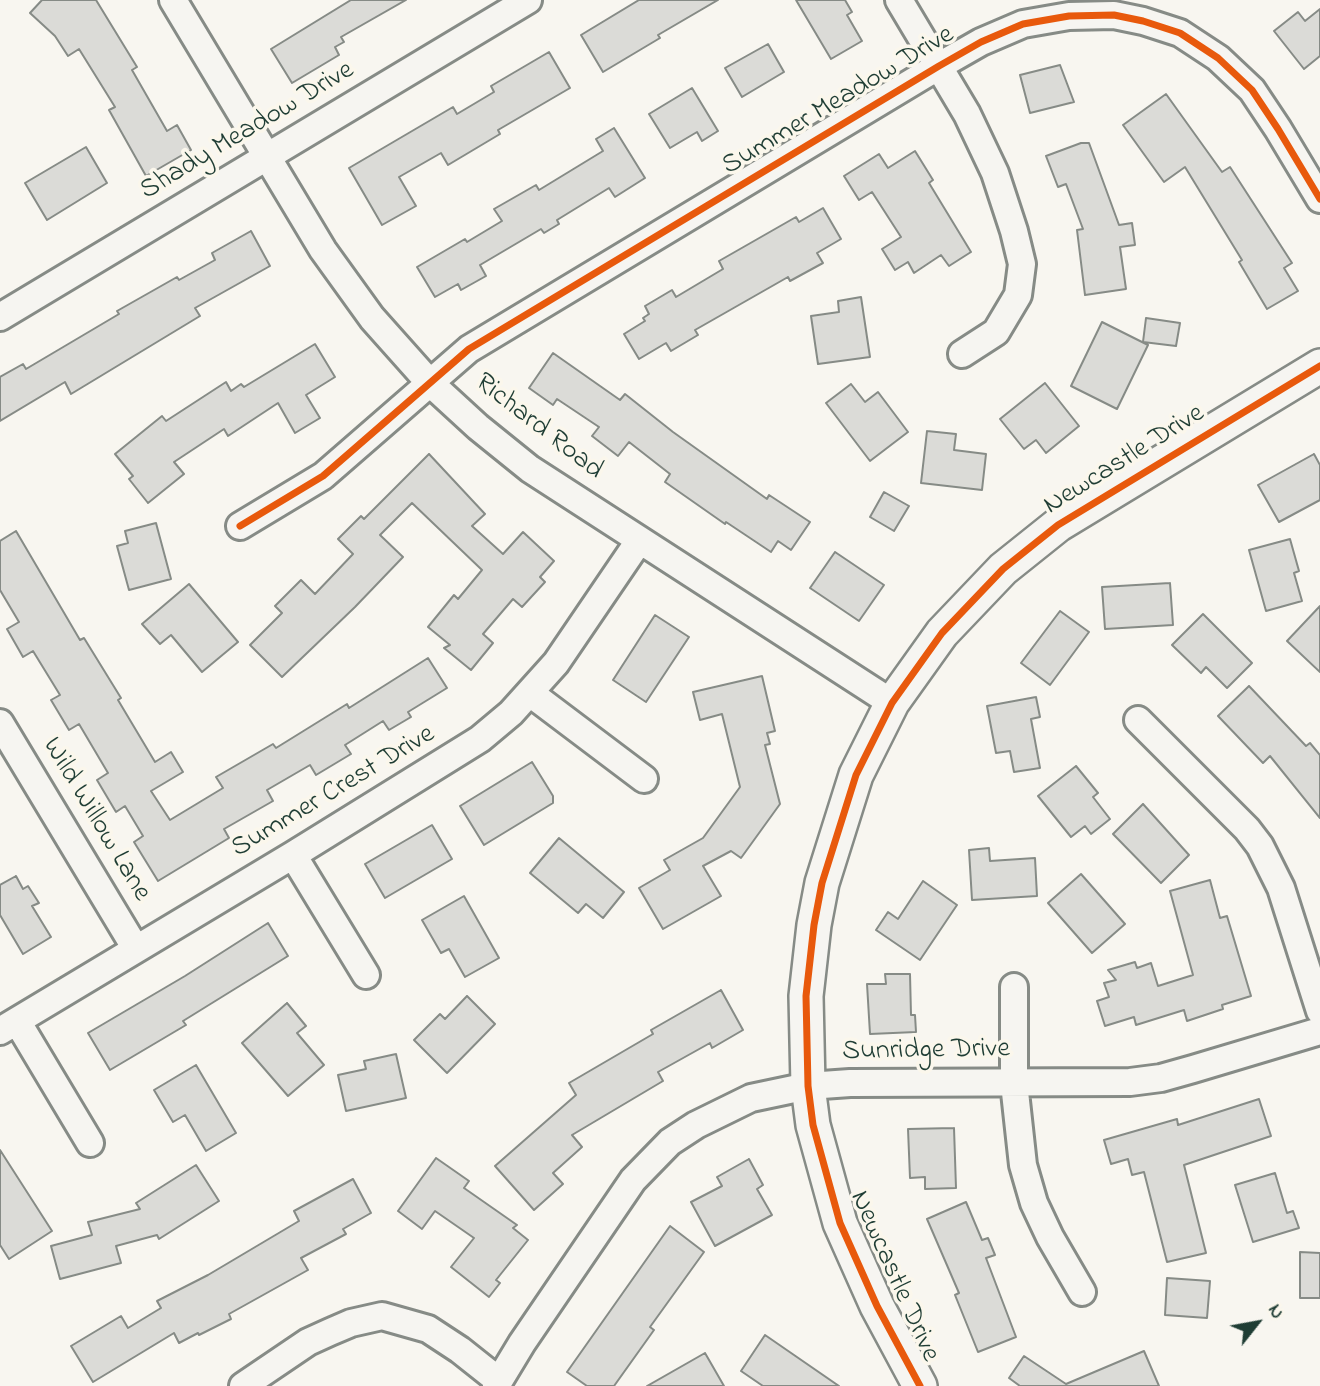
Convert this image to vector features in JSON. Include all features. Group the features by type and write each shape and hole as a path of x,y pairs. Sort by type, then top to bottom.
{"street":[{"name":"Richard Road","path":"173,0 337,270 372,318 429,382 478,427 530,468 892,703"},
{"name":"Shady Meadow Drive","path":"0,317 528,0"},
{"path":"900,0 967,114 995,173 1014,231 1021,264 1018,295 996,332 962,354"},
{"name":"Summer Meadow Drive","path":"240,526 323,476 469,349 939,66 981,42 1023,24 1069,16 1114,15 1148,10 1219,58 1252,90 1320,199"},
{"name":"Newcastle Drive","path":"920,1386 877,1306 840,1223 813,1125 808,1086 806,996 814,925 822,883 856,775 892,703 942,633 1003,569 1058,525 1320,366"},
{"name":"Summer Crest Drive","path":"8,1026 480,739 530,693 575,637 639,541"},
{"path":"530,693 644,779"},
{"path":"1138,720 1247,829 1260,846 1281,888 1320,1011"},
{"name":"Wild Willow Lane","path":"0,723 136,949"},
{"path":"293,855 366,975"},
{"path":"1014,987 1014,1083 1023,1164 1034,1203 1082,1292"},
{"path":"8,1026 90,1143"},
{"name":"Sunridge Drive","path":"498,1383 522,1343 633,1180 670,1142 732,1106 751,1098 808,1086 850,1083 1097,1083 1161,1078 1320,1031"},
{"path":"243,1386 308,1342 351,1323 382,1316 428,1329 498,1383"}],"building":[{"path":"42,0 96,0 137,67 132,70 167,131 177,125 191,150 146,176 109,110 115,107 79,49 68,56 55,36 30,13"},
{"path":"351,0 406,0 341,37 344,42 335,47 339,55 292,83 271,49"},
{"path":"639,0 718,0 658,35 660,38 603,72 581,35"},
{"path":"796,0 845,0 852,12 847,15 862,41 831,59"},
{"path":"1320,9 1320,56 1304,69 1274,31 1298,12 1305,21"},
{"path":"768,44 784,72 742,97 725,68"},
{"path":"549,52 570,88 498,130 500,134 448,165 441,153 399,177 416,206 382,225 349,168 453,107 457,114 494,92 491,86"},
{"path":"1060,65 1074,102 1030,113 1020,75"},
{"path":"692,88 718,131 702,141 697,132 670,148 649,114"},
{"path":"1166,94 1222,172 1230,167 1292,263 1284,268 1298,291 1267,309 1239,262 1242,260 1185,167 1164,182 1123,125"},
{"path":"614,128 645,178 615,197 609,188 557,220 559,224 544,233 541,229 480,265 486,276 461,290 458,284 435,297 417,267 502,221 494,209 536,185 539,190 603,151 596,139"},
{"path":"1081,143 1089,143 1119,225 1132,223 1135,245 1120,247 1126,289 1085,295 1077,230 1083,229 1066,184 1058,187 1046,156"},
{"path":"86,147 107,183 47,220 25,183"},
{"path":"915,151 933,180 929,183 971,252 949,266 941,255 914,273 908,262 895,270 882,249 901,237 872,192 859,200 844,176 879,154 888,168"},
{"path":"823,208 841,239 817,253 823,263 790,281 788,277 695,330 698,335 671,351 666,343 639,359 624,334 645,321 643,318 649,314 645,306 672,290 676,297 723,269 719,261 796,217 799,222"},
{"path":"251,231 270,266 195,308 200,316 71,394 65,382 0,421 0,377 23,364 26,369 119,314 117,311 177,277 179,280 215,260 212,253"},
{"path":"861,297 870,357 818,364 811,316 839,312 838,301"},
{"path":"1146,318 1180,323 1176,346 1143,342"},
{"path":"1102,322 1148,345 1117,409 1071,386"},
{"path":"315,344 335,377 306,395 320,418 295,433 278,403 228,436 224,429 174,462 184,474 148,503 129,479 133,476 115,454 162,416 166,421 226,382 231,391 241,384 244,387"},
{"path":"553,353 620,400 625,394 767,499 769,495 810,522 791,550 778,541 771,552 726,522 725,524 665,482 670,474 629,442 618,456 592,436 599,427 557,399 553,405 529,388"},
{"path":"1045,383 1079,426 1046,453 1036,440 1024,449 1000,419"},
{"path":"851,384 865,402 878,392 908,432 870,461 826,403"},
{"path":"927,431 956,434 954,450 986,454 982,490 921,483"},
{"path":"429,454 485,514 472,526 503,554 523,532 554,561 540,577 545,582 522,607 513,599 483,634 493,643 471,670 444,648 450,645 428,627 454,595 458,599 482,570 412,503 380,535 403,557 282,677 250,645 282,613 275,606 301,580 315,594 353,554 338,539 361,516 364,519"},
{"path":"1314,454 1320,465 1320,500 1279,522 1258,485"},
{"path":"884,492 909,506 894,531 870,517"},
{"path":"156,523 171,579 129,590 117,546 128,543 125,531"},
{"path":"16,531 80,640 84,638 121,698 118,700 155,762 171,752 183,772 151,791 170,820 223,788 216,777 273,744 276,748 347,704 349,708 428,658 447,688 408,712 411,717 389,730 383,721 345,745 351,754 316,775 310,765 267,790 273,801 224,829 229,838 158,881 134,842 143,836 125,806 116,812 97,780 108,773 79,724 69,730 51,700 60,695 33,651 23,657 7,629 19,622 0,590 0,541"},
{"path":"1290,539 1299,571 1294,573 1302,601 1266,611 1249,550"},
{"path":"835,552 884,585 859,621 810,588"},
{"path":"1170,583 1173,625 1105,629 1102,587"},
{"path":"189,584 238,642 202,672 171,635 160,644 142,624"},
{"path":"1320,606 1320,672 1287,641"},
{"path":"1060,611 1089,632 1050,685 1021,663"},
{"path":"1203,614 1252,663 1227,688 1206,667 1201,673 1172,645"},
{"path":"655,615 689,637 646,702 613,680"},
{"path":"762,676 775,731 767,733 770,744 765,745 780,804 741,858 731,851 703,866 721,896 663,929 639,888 670,870 664,860 703,838 740,787 722,714 700,720 693,692"},
{"path":"1249,686 1306,746 1310,743 1320,755 1320,818 1270,756 1263,763 1218,716"},
{"path":"1036,697 1040,717 1031,719 1040,768 1014,772 1010,751 996,753 987,706"},
{"path":"532,762 553,796 553,803 484,845 460,806"},
{"path":"1076,766 1098,793 1093,797 1110,819 1091,834 1085,826 1071,837 1038,796"},
{"path":"1143,804 1189,855 1161,883 1113,834"},
{"path":"432,825 452,859 385,898 365,864"},
{"path":"559,838 624,892 603,918 586,904 578,913 530,873"},
{"path":"989,848 990,861 1035,858 1037,896 972,900 969,850"},
{"path":"1081,874 1125,924 1092,953 1048,903"},
{"path":"16,876 23,889 28,886 39,903 32,906 51,937 23,954 0,915 0,885"},
{"path":"1210,880 1220,918 1227,916 1251,996 1222,1005 1223,1009 1187,1021 1184,1010 1136,1025 1134,1017 1105,1026 1097,1001 1109,997 1104,983 1116,980 1108,970 1135,962 1137,968 1151,963 1158,986 1193,975 1170,891"},
{"path":"923,881 957,905 920,960 876,930 888,912 898,919"},
{"path":"464,896 499,958 465,977 449,949 441,953 422,920"},
{"path":"268,923 288,956 183,1021 186,1025 110,1070 88,1033"},
{"path":"885,974 910,974 911,1015 915,1015 916,1032 870,1034 867,984 886,984"},
{"path":"721,990 743,1030 712,1048 710,1043 658,1072 663,1081 572,1135 582,1147 553,1173 563,1184 534,1210 495,1166 576,1095 569,1083 653,1034 651,1030"},
{"path":"467,996 495,1024 447,1073 414,1040 440,1014 445,1019"},
{"path":"287,1003 306,1026 297,1033 324,1065 288,1096 242,1043"},
{"path":"396,1054 406,1098 346,1111 338,1075 366,1069 364,1061"},
{"path":"196,1065 236,1133 206,1151 185,1115 173,1122 154,1090"},
{"path":"1259,1099 1271,1136 1184,1165 1206,1253 1167,1262 1144,1172 1132,1175 1128,1159 1111,1164 1104,1140 1177,1119 1178,1125"},
{"path":"954,1128 956,1188 925,1189 925,1177 910,1178 908,1129"},
{"path":"0,1150 52,1231 9,1259 0,1245"},
{"path":"436,1158 469,1181 464,1188 517,1225 513,1228 528,1240 496,1280 500,1283 489,1297 451,1267 474,1238 435,1211 422,1229 398,1211"},
{"path":"749,1159 763,1185 757,1189 772,1215 715,1246 691,1202 722,1186 717,1177"},
{"path":"196,1165 219,1201 159,1239 157,1235 116,1246 121,1263 60,1279 51,1246 92,1235 88,1222 140,1209 136,1203"},
{"path":"1275,1173 1287,1213 1293,1211 1299,1228 1253,1242 1235,1185"},
{"path":"353,1179 371,1213 343,1229 346,1234 301,1258 308,1270 229,1314 231,1319 179,1343 174,1333 93,1382 71,1346 121,1316 128,1328 161,1308 157,1301 208,1275 299,1221 294,1211"},
{"path":"966,1202 982,1240 988,1238 995,1255 986,1258 1016,1337 978,1352 955,1295 959,1293 927,1219"},
{"path":"670,1226 704,1252 650,1327 654,1330 614,1386 587,1386 567,1372"},
{"path":"1300,1252 1320,1253 1320,1298 1300,1298"},
{"path":"1167,1278 1210,1281 1207,1318 1165,1315"},
{"path":"765,1335 839,1386 763,1386 741,1371"},
{"path":"1144,1351 1159,1386 1020,1386 1009,1378 1024,1356 1066,1384"},
{"path":"705,1353 724,1386 647,1386"}],"cycle path":[{"path":"240,526 323,476 469,349 939,66 981,42 1023,24 1069,16 1114,15 1180,33 1218,58 1252,90 1320,199"},
{"path":"920,1386 877,1306 840,1223 813,1125 808,1086 806,996 814,925 822,883 856,775 892,703 942,633 1003,569 1058,525 1320,366"}]}
